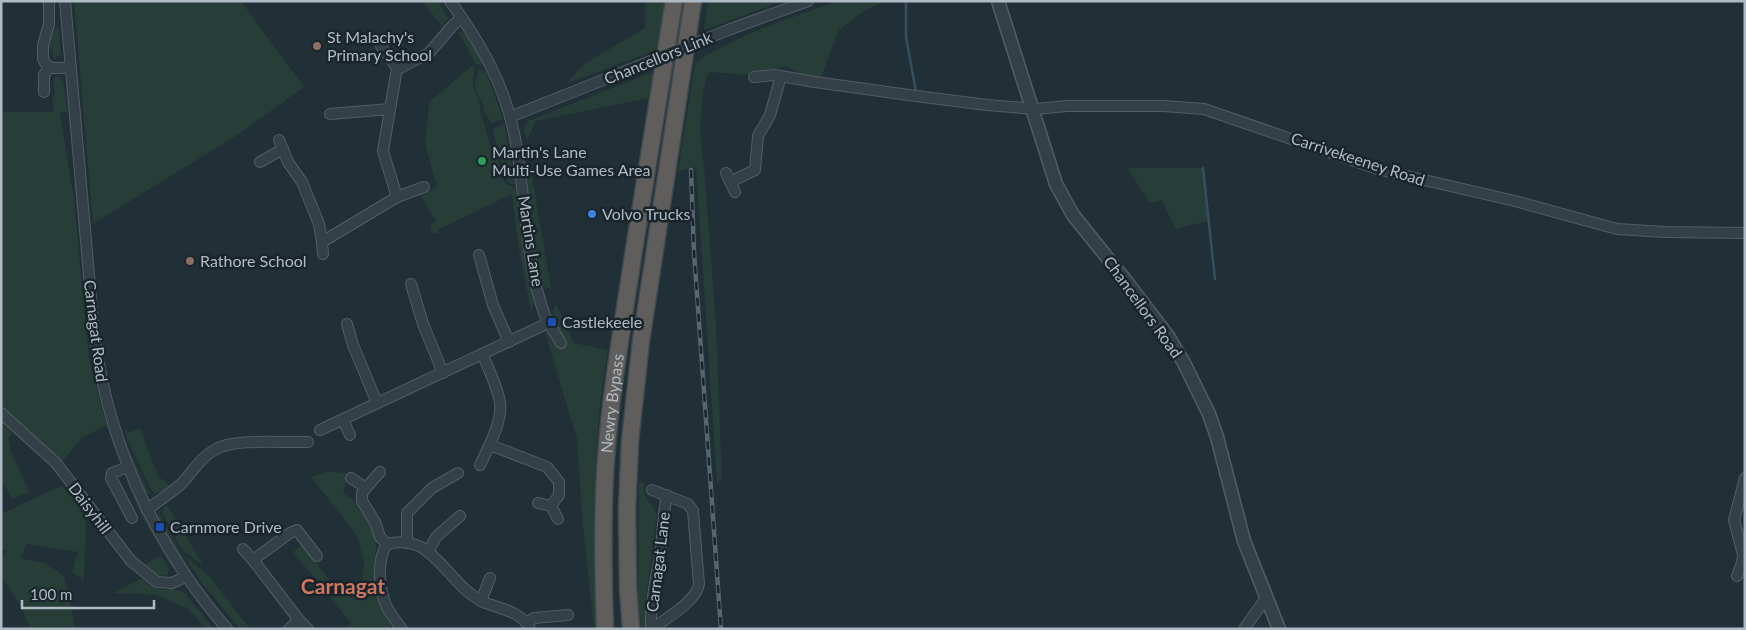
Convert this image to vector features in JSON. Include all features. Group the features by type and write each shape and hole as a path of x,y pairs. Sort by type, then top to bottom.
{"highway":[{"name":"Newry Bypass","path":"605,629 606,459 611,406 674,1"},
{"name":"Newry Bypass","path":"631,629 628,588 627,508 630,441 641,342 694,1"}],"street":[{"path":"49,1 49,24 42,53 45,64 54,68 70,67"},
{"name":"Carnagat Road","path":"65,1 96,354 112,420 128,467 146,510 186,577 227,629"},
{"name":"Martins Lane","path":"450,1 487,56 497,78 510,117 521,176 533,265 544,314 561,343"},
{"name":"Chancellors Link","path":"510,117 728,30 808,1"},
{"name":"Chancellors Road","path":"998,1 1050,171 1064,199 1073,215 1168,336 1184,363 1209,414 1217,437 1244,541 1279,629"},
{"path":"398,69 429,54 453,25 462,18"},
{"path":"381,46 398,69 383,151 397,197"},
{"path":"44,92 44,75 49,67"},
{"path":"754,77 775,74 815,82 978,104 1031,108"},
{"path":"735,192 728,177 755,170 758,136 770,115 781,76"},
{"name":"Carrivekeeney Road","path":"1031,108 1036,110 1067,106 1162,106 1204,109 1242,120 1381,170 1515,201 1617,228 1665,232 1745,233"},
{"path":"330,114 390,109"},
{"path":"260,162 281,145 288,162 302,182 318,224 323,254"},
{"path":"322,242 397,197 424,187"},
{"path":"479,255 493,304 509,342"},
{"path":"411,284 423,324 443,373"},
{"path":"320,430 548,323"},
{"path":"346,324 378,404"},
{"path":"480,465 490,445 500,413 500,402 482,354"},
{"name":"Daisyhill","path":"1,413 56,464 131,561 156,582 172,583 186,577"},
{"path":"343,420 350,435"},
{"path":"146,510 169,495 182,483 202,458 217,448 235,443 308,442"},
{"path":"490,445 547,467 560,482 558,495 551,506"},
{"path":"128,467 112,474 111,478 132,518"},
{"path":"380,472 362,494 362,501 375,522 380,537 387,544"},
{"path":"407,543 407,513 432,488 458,473"},
{"path":"351,478 366,488"},
{"path":"1736,576 1742,564 1743,555 1734,520 1745,478"},
{"path":"651,629 690,599 699,589 692,511 688,504 652,490"},
{"name":"Carnagat Lane","path":"651,629 652,594 661,548 663,514 667,495"},
{"path":"538,503 551,506 558,519"},
{"path":"428,552 436,537 460,516"},
{"path":"253,560 297,530 317,556"},
{"path":"402,629 388,609 382,592 380,570 382,551 387,544 396,542 420,547 428,552 467,591 481,601 518,616 528,626 534,618 568,615"},
{"path":"243,549 308,629"},
{"path":"481,601 490,578"},
{"path":"1244,629 1266,598"},
{"path":"289,629 299,620"}],"green space":[{"path":"74,1 241,1 304,87 239,134 93,224"},
{"path":"422,1 438,1 448,18 442,26"},
{"path":"645,1 668,1 662,48 566,84 584,64 645,28"},
{"path":"708,1 783,1 704,30"},
{"path":"838,1 885,1 866,10 838,31 821,78 802,75 787,66 744,75 709,72 703,92 701,143 716,324 722,478 717,483 696,167 678,171 695,63 712,52 747,35"},
{"path":"56,27 59,30 61,54 54,59 52,49 49,49"},
{"path":"458,31 468,35 486,66 476,64"},
{"path":"473,65 475,69 473,76 474,87 490,145 494,144 502,173 500,178 503,178 507,185 515,187 533,301 532,316 518,244 512,194 438,230 438,233 432,233 430,225 436,222 421,196 437,187 425,144 429,102"},
{"path":"479,69 486,71 503,119 492,123 484,112 482,101 477,94 475,84"},
{"path":"655,71 649,98 536,121 527,140 524,130 526,122"},
{"path":"56,77 63,81 68,112 60,112 74,200 89,358 104,416 119,460 106,425 82,438 61,463 57,457 1,407 1,112 54,112 52,98 55,95 53,79"},
{"path":"504,123 515,184 508,183 493,133 493,129"},
{"path":"1127,168 1203,168 1209,221 1175,229 1162,200 1150,203"},
{"path":"531,170 551,289 544,287 540,278 526,171"},
{"path":"556,304 574,343 608,350 596,454 595,629 582,517 577,439 545,332 550,334 559,346 566,344 554,319 553,314"},
{"path":"1,418 7,423 12,434 8,438 11,451 29,492 12,499 1,479"},
{"path":"125,425 128,433 140,428 158,476 170,486 161,492 156,494 152,491 126,436"},
{"path":"132,456 150,495 140,483 130,457"},
{"path":"328,471 348,474 343,493 363,508 374,523 377,535 375,556 376,585 383,611 392,629 344,629 351,623 293,552 302,545 336,588 361,595 364,560 356,534 311,477"},
{"path":"126,480 128,480 149,525 174,567 173,569 142,517"},
{"path":"639,483 644,483 645,495 657,514 645,606 647,629 640,629 638,601"},
{"path":"62,485 86,516 84,581 72,572 78,552 27,544 20,558 45,563 64,576 76,629 28,629 30,627 19,603 1,576 1,557 7,551 1,548 1,514"},
{"path":"167,505 204,566 182,550 162,512 163,508"},
{"path":"158,511 192,574 218,609 236,629 215,606 176,554 166,537"},
{"path":"128,549 145,565 161,555 169,569 168,575 156,575 150,572 139,563"},
{"path":"183,554 210,577 250,629 240,629 199,579"},
{"path":"142,578 151,586 162,590 172,589 184,592 214,629 206,629 188,609 156,595 114,593"}],"waterway":[{"path":"906,1 906,37 916,92"},
{"path":"1203,168 1215,279"}],"railway":[{"path":"691,170 694,252 721,629"}],"place":[{"name":"St Malachy's Primary School","path":"317,46"},
{"name":"Martin's Lane Multi-Use Games Area","path":"482,161"},
{"name":"Volvo Trucks","path":"592,214"},
{"name":"Rathore School","path":"190,261"},
{"name":"Castlekeele","path":"552,322"},
{"name":"Carnmore Drive","path":"160,527"}],"district":[{"name":"Carnagat","path":"343,587"}]}
